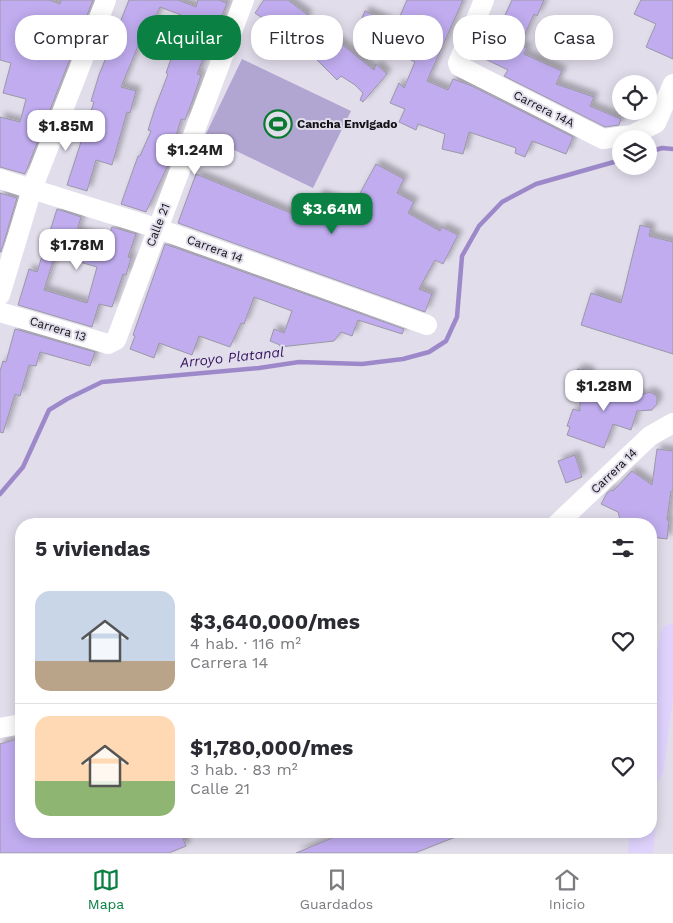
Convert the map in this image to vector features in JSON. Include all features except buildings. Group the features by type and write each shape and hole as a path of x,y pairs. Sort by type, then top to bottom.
{"main road":[{"path":"657,724 662,685 673,636"},
{"path":"640,853 642,838"}],"street":[{"path":"0,295 32,189 106,0"},
{"name":"Calle 21","path":"116,340 156,228 244,0"},
{"name":"Carrera 14A","path":"484,0 458,63 459,66 603,139 632,135 656,123 673,84"},
{"name":"Carrera 14","path":"0,179 156,228 427,325"},
{"name":"Carrera 13","path":"0,312 108,344 116,340"},
{"name":"Carrera 14","path":"563,518 650,436 673,423"},
{"path":"0,728 15,725"}],"shaded area":[{"name":"Cancha Envigado","path":"242,59 351,111 313,188 205,136"}],"waterway":[{"name":"Arroyo Platanal","path":"657,150 673,149"},
{"name":"Arroyo Platanal","path":"0,494 23,467 49,410 102,382 259,368 299,362 362,364 403,359 429,352 446,341 457,317 462,256 479,226 502,202 536,184 612,163"}],"place":[{"name":"Cancha Envigado","path":"278,124"}]}
